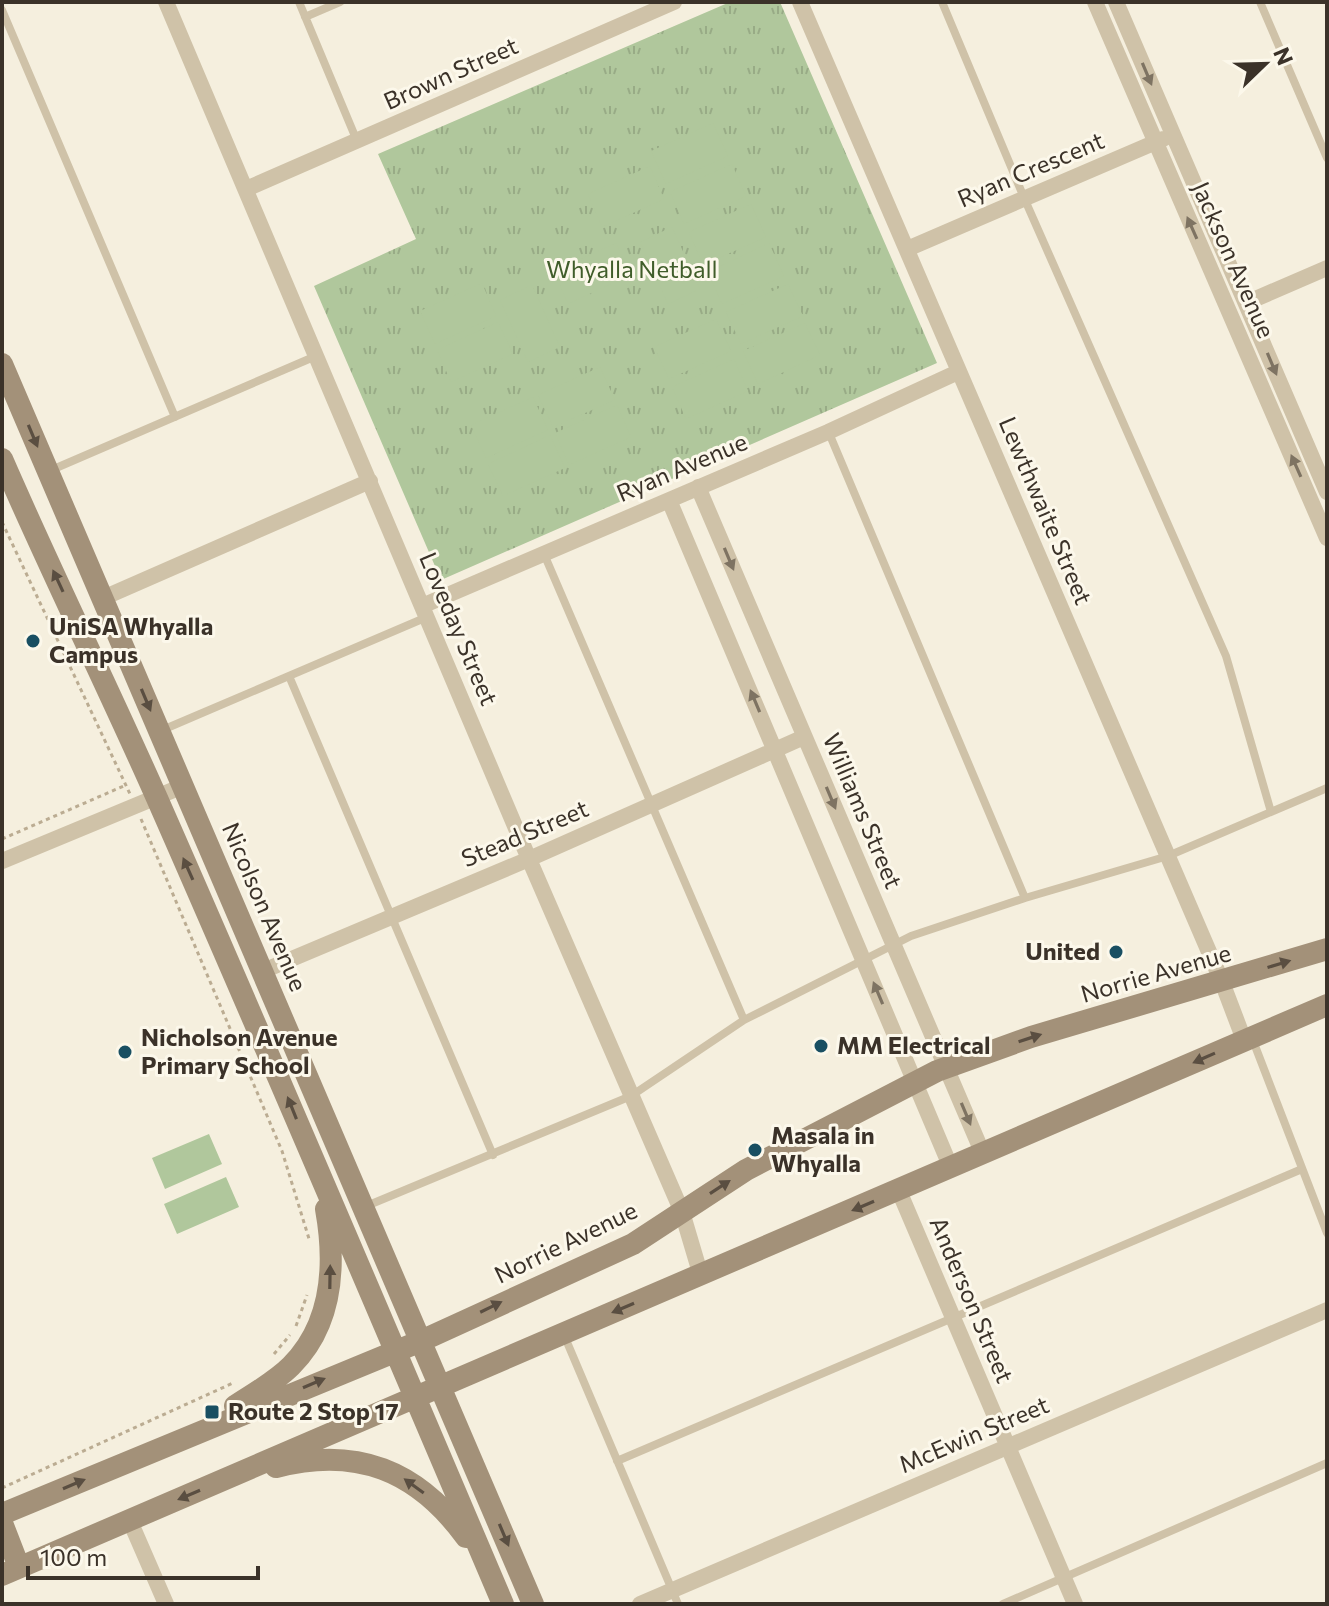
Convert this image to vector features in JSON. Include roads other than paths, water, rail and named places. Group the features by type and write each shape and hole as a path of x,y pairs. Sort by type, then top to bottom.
{"main road":[{"name":"Nicolson Avenue","path":"2,364 533,1604"},
{"path":"2,459 272,1058 321,1180 503,1604"},
{"name":"Norrie Avenue","path":"2,1514 421,1341 633,1244 746,1170 946,1068 1031,1037 1327,949"},
{"path":"2,1523 11,1571 1327,1005"},
{"path":"194,1433 289,1368 316,1333 331,1288 328,1222 321,1180"},
{"path":"222,1481 285,1465 338,1458 391,1471 412,1484 454,1521 485,1563"}],"street":[{"name":"Loveday Street","path":"166,2 682,1212 701,1276"},
{"name":"Lewthwaite Street","path":"800,2 1248,1039"},
{"name":"Jackson Avenue","path":"1095,2 1327,538"},
{"name":"Jackson Avenue","path":"1116,2 1327,492"},
{"name":"Brown Street","path":"246,189 664,4"},
{"name":"Ryan Crescent","path":"907,249 1173,135"},
{"path":"1246,303 1327,268"},
{"name":"Ryan Avenue","path":"425,611 544,554 828,432 958,372"},
{"path":"103,598 370,481"},
{"name":"Williams Street","path":"698,487 983,1154"},
{"path":"669,500 951,1168"},
{"name":"Stead Street","path":"263,971 529,859 804,737"},
{"path":"2,861 183,786"},
{"name":"Anderson Street","path":"899,1191 1075,1604"},
{"name":"McEwin Street","path":"640,1604 675,1597 1008,1447 1327,1310"},
{"path":"130,1521 166,1604"}],"lane":[{"path":"299,2 357,141"},
{"path":"305,17 340,2"},
{"path":"942,2 1025,200 1226,656 1271,812"},
{"path":"1260,2 1327,158"},
{"path":"2,10 175,417"},
{"path":"48,471 317,356"},
{"path":"828,432 1025,898"},
{"path":"544,554 744,1020"},
{"path":"160,731 289,676 425,611"},
{"path":"289,676 493,1155"},
{"path":"363,1207 631,1096 744,1020 911,936 1025,898 1168,856 1327,788"},
{"path":"1248,1039 1327,1233"},
{"path":"617,1461 1302,1169"},
{"path":"563,1334 675,1597"},
{"path":"1003,1604 1327,1463"}],"place":[{"name":"UniSA Whyalla Campus","path":"33,641"},
{"name":"United","path":"1116,952"},
{"name":"MM Electrical","path":"821,1046"},
{"name":"Nicholson Avenue Primary School","path":"125,1052"},
{"name":"Masala in Whyalla","path":"755,1150"},
{"name":"Route 2 Stop 17","path":"212,1412"}],"park label":[{"name":"Whyalla Netball","path":"632,270"}]}
